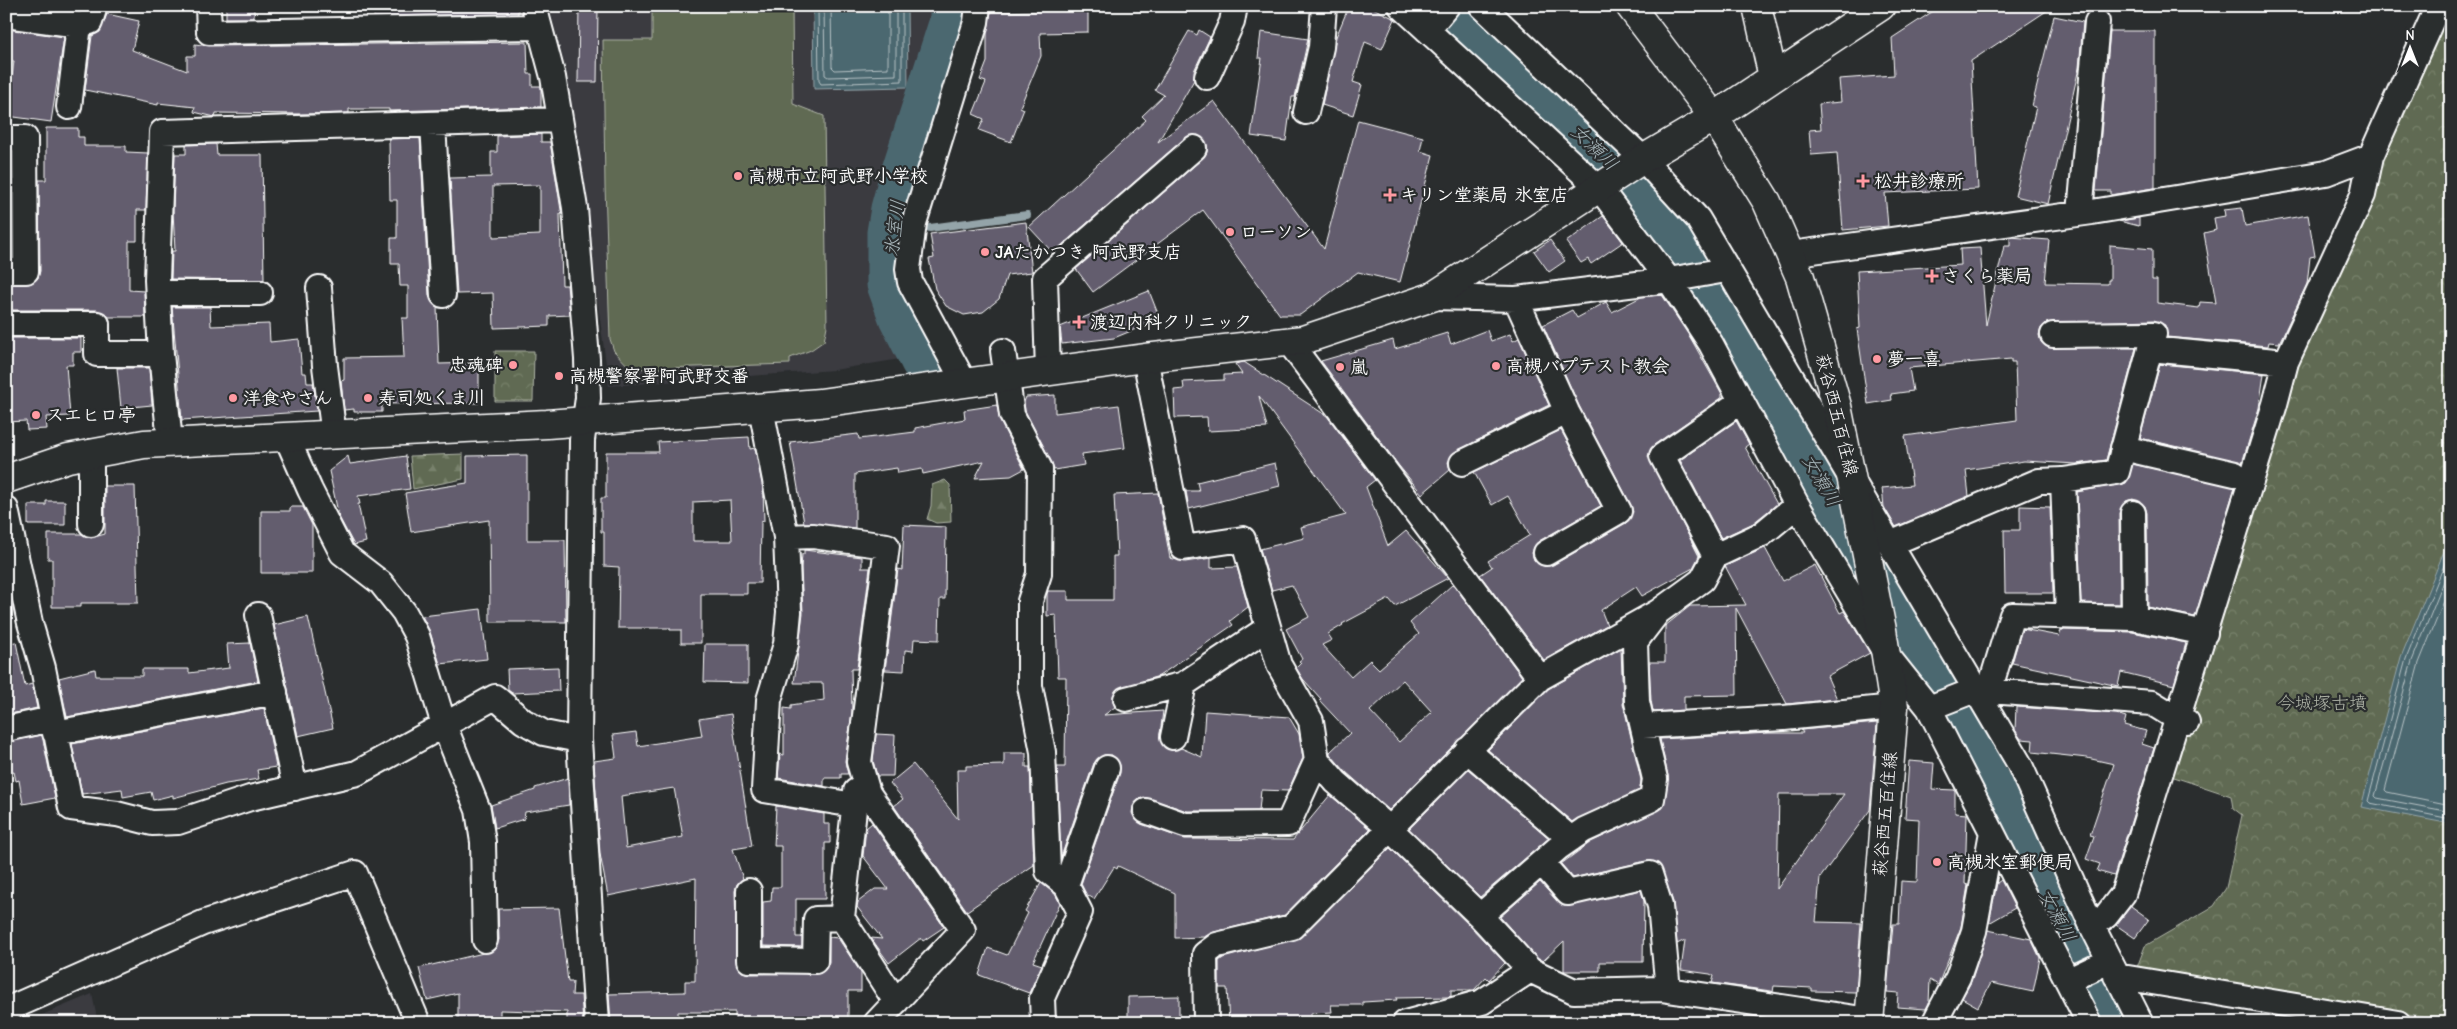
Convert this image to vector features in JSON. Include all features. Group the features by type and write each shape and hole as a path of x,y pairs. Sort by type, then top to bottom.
{"street":[{"path":"6,15 79,26 90,22 95,6"},
{"path":"208,6 209,32 536,16 553,77 574,208 586,340 588,398 582,440 579,740 597,1023"},
{"path":"964,382 910,282 908,269 914,222 976,22 978,6"},
{"path":"1207,78 1232,22 1235,6"},
{"path":"1306,112 1321,47 1324,6"},
{"path":"1401,6 1436,19 1604,186 1673,279 1711,344 1797,505 1884,642 1929,708 2069,980 2089,1023"},
{"path":"1482,6 1698,219 1726,270 1854,482 2019,763 2092,926 2141,1023"},
{"name":"萩谷西五百住線","path":"1630,6 1714,117 1753,176 1792,254 1825,359 1854,482 1884,642 1894,707 1869,1021"},
{"path":"1757,6 1773,77"},
{"path":"6,479 45,465 91,452 170,442 334,436 584,422 761,408 820,402 1146,358 1303,340 1432,297 1640,162 1714,117 1881,6"},
{"path":"2092,926 2106,916 2123,894 2182,721 2205,633 2286,362 2363,195 2371,156 2438,6"},
{"path":"2080,213 2097,22"},
{"path":"69,106 79,26"},
{"path":"170,442 161,354 158,293 162,132 560,120"},
{"path":"433,124 443,295"},
{"path":"6,138 25,138 26,271 6,271"},
{"path":"1048,371 1045,278 1194,148"},
{"path":"1792,254 2080,213 2326,173 2371,156"},
{"path":"1432,297 1516,299 1673,279 1726,270"},
{"path":"319,288 325,366 334,436"},
{"path":"158,293 260,293"},
{"path":"1516,299 1567,412 1619,511 1546,554"},
{"path":"6,324 98,324 98,354 161,354"},
{"path":"1890,544 2038,481 2063,480 2117,472 2154,334 2053,335"},
{"path":"1289,342 1540,678"},
{"path":"2150,349 2286,362"},
{"path":"1003,351 1012,415 1040,469 1039,574 1030,601 1030,686 1043,752 1048,872 1066,885 1080,912 1042,998 1043,1023"},
{"path":"1146,358 1184,548 1244,539 1280,665 1311,721 1318,760 1336,782 1389,828 1480,916 1530,970 1574,991 1668,990 1869,1021"},
{"path":"1715,556 1662,456 1741,401"},
{"path":"761,408 786,537 789,612 786,644 770,700 764,790 854,805"},
{"path":"1462,463 1567,412"},
{"path":"287,438 310,490 342,553 380,583 404,612 417,636 444,725 478,810 483,842 485,940"},
{"path":"2123,448 2235,474"},
{"path":"91,452 91,524"},
{"path":"2063,480 2068,616"},
{"path":"1206,1023 1205,954 1217,946 1292,927 1540,678 1658,612 1702,580 1715,556 1762,534 1797,505"},
{"path":"6,509 30,623 42,661 53,726 71,808 117,814 152,823 178,822 250,798 356,772 495,697 523,721 544,734 579,740"},
{"path":"2133,513 2134,618"},
{"path":"786,537 813,536 887,546 859,762 842,918 896,1002"},
{"path":"1480,916 1584,830 1652,799 1655,779 1637,702 1635,642 1658,612"},
{"path":"258,615 294,788"},
{"path":"1977,691 2012,615 2134,618 2205,633"},
{"path":"1126,698 1184,684 1268,628"},
{"path":"1173,737 1184,684"},
{"path":"1929,708 1977,691 2152,703 2182,721"},
{"path":"6,729 53,726 275,692"},
{"path":"1643,726 1784,718 1894,707"},
{"path":"1467,750 1571,840"},
{"path":"1146,811 1184,825 1288,824 1318,760"},
{"path":"859,762 868,793 964,930 876,1023"},
{"path":"1066,885 1107,768"},
{"path":"1934,1023 1958,977 1974,930 1992,832"},
{"path":"1542,863 1568,893 1650,874 1660,906 1668,990"},
{"path":"6,1010 203,923 355,873 418,1023"},
{"path":"749,891 749,960 815,961 816,919 842,918"},
{"path":"2069,980 2113,969 2398,1023"},
{"path":"1405,1023 1482,1002 1530,970"}],"shaded area":[{"name":"高槻市立阿武野小学校","path":"549,6 946,6 943,27 883,212 882,284 895,323 912,357 834,370 609,386 567,74"},
{"path":"92,994 98,1023 23,1023"}],"green space":[{"name":"高槻市立阿武野小学校","path":"652,6 792,6 793,104 824,116 827,326 824,341 811,350 790,358 790,364 631,369 614,351 610,339 603,40 652,40"},
{"name":"今城塚古墳","path":"2451,9 2451,1021 2136,970 2145,946 2214,906 2226,888 2242,815 2233,808 2231,796 2165,774 2293,373 2416,79"},
{"path":"495,351 534,351 533,401 495,401"},
{"path":"463,454 463,479 413,489 410,456"},
{"path":"945,480 950,485 951,522 936,523 927,519 931,506 932,485"}],"water":[{"path":"813,6 907,6 908,87 814,89"},
{"path":"2451,534 2451,824 2361,807 2401,657"}],"building":[{"path":"43,6 81,6 78,11"},
{"path":"226,6 254,6 254,18 226,18"},
{"path":"374,6 518,6 518,14 374,16"},
{"path":"579,6 598,6 597,82 578,82"},
{"path":"1042,6 1088,6 1088,32 1040,33 1041,56 1020,107 1024,109 1011,142 979,130 984,119 973,114 986,82 980,80 987,62 987,34 991,12 1042,11"},
{"path":"1349,6 1369,6 1395,19 1382,49 1365,42 1353,82 1362,85 1353,115 1322,105 1336,37"},
{"path":"1941,6 2054,6 1971,61 1978,189 1885,193 1888,226 1843,230 1837,153 1811,155 1809,130 1821,129 1819,104 1841,102 1839,79 1894,75 1892,38"},
{"path":"107,14 139,21 132,50 187,71 187,56 195,56 195,44 209,46 527,42 528,74 532,74 532,86 541,86 541,107 389,111 389,109 349,109 349,113 301,114 216,113 215,117 194,112 195,107 158,103 158,105 85,90 92,36 100,32"},
{"path":"2054,16 2083,22 2079,68 2048,204 2015,196 2036,107 2032,106"},
{"path":"6,29 64,37 51,122 7,116 14,61 6,61"},
{"path":"1199,30 1210,37 1194,71 1194,80 1158,142 1214,101 1324,249 1358,120 1423,137 1420,151 1433,155 1400,282 1358,272 1300,315 1280,315 1203,210 1093,292 1076,269 1203,158 1207,152 1207,145 1204,139 1198,135 1185,138 1053,253 1029,227 1146,120 1142,116 1164,95 1155,90 1189,31 1197,35"},
{"path":"2110,31 2155,31 2155,188 2111,195 2111,191 2096,191"},
{"path":"1261,32 1308,39 1295,97 1292,97 1286,141 1251,136 1262,58 1258,58"},
{"path":"46,128 78,128 78,137 84,137 84,146 126,146 126,152 148,153 146,210 137,210 137,241 129,241 129,290 144,291 145,317 109,317 97,310 6,310 6,285 32,283 38,278 40,271 39,180 46,180"},
{"path":"541,134 541,142 550,142 562,214 560,214 562,285 567,285 570,315 549,316 549,326 494,328 493,293 457,294 450,178 491,177 491,152 497,152 497,136","holes":["540,185 540,235 493,237 493,186"]},
{"path":"420,138 429,296 437,307 439,364 479,363 479,403 382,404 382,412 354,412 354,409 344,410 341,381 344,380 344,358 404,357 402,318 408,318 408,286 400,286 399,264 391,264 391,238 397,238 397,200 390,200 389,139"},
{"path":"216,144 217,155 262,155 264,280 171,279 172,251 175,251 173,211 175,154 186,154 186,145"},
{"path":"6,180 12,180 12,257 6,257"},
{"path":"2242,208 2245,226 2308,215 2315,256 2310,257 2307,284 2279,343 2269,342 2268,346 2167,337 2165,325 2154,320 2046,323 2041,328 2039,335 2041,342 2047,347 2136,348 2106,460 2076,464 2024,461 1966,470 1969,496 1896,527 1884,507 1882,488 1912,485 1905,436 2017,420 2015,362 2011,362 2011,359 1909,368 1913,391 1891,394 1892,400 1868,404 1857,329 1860,328 1857,271 1961,265 1960,249 1980,248 1986,325 2004,246 2010,246 2010,237 2049,240 2045,283 2108,284 2108,280 2110,280 2110,245 2152,249 2152,280 2157,280 2157,303 2199,308 2200,302 2216,303 2204,233 2216,230 2214,218 2225,216 2224,210"},
{"path":"1603,216 1623,242 1591,264 1588,259 1581,263 1566,242"},
{"path":"2139,218 2139,226 2119,221"},
{"path":"1026,222 1032,272 1007,275 999,299 983,312 964,315 946,306 935,289 929,259 934,258 930,234"},
{"path":"1550,240 1565,261 1549,272 1534,251"},
{"path":"1149,291 1160,319 1114,338 1062,344 1060,327"},
{"path":"1662,295 1690,337 1722,394 1722,398 1654,445 1648,456 1699,556 1693,568 1642,596 1636,587 1601,610 1607,625 1544,660 1480,575 1492,567 1488,561 1530,535 1508,496 1492,505 1474,472 1561,430 1601,506 1539,541 1532,553 1534,560 1540,565 1553,565 1626,523 1633,512 1631,505 1579,406 1543,325 1572,310 1577,318 1606,302 1612,312 1641,297"},
{"path":"172,307 210,307 211,326 269,324 270,342 299,339 302,373 306,373 307,383 313,383 317,411 182,420"},
{"path":"1487,330 1491,341 1510,334 1513,341 1519,338 1549,405 1456,451 1448,462 1450,470 1422,494 1321,361 1393,340 1395,349 1447,333 1451,344"},
{"path":"6,338 81,338 81,352 73,352 73,365 66,365 70,416 46,417 47,429 27,430 26,421 6,422"},
{"path":"1244,362 1327,416 1375,480 1366,487 1388,546 1406,531 1448,578 1395,606 1389,599 1342,624 1328,634 1332,640 1322,645 1351,677 1370,660 1379,669 1419,634 1410,623 1453,584 1522,677 1389,810 1346,772 1330,754 1350,733 1319,700 1321,699 1296,668 1302,659 1286,629 1309,617 1292,585 1272,590 1260,549 1304,538 1301,527 1346,515 1259,396 1267,428 1208,431 1207,417 1175,418 1174,390 1184,389 1183,382 1224,380 1224,375 1242,374 1235,364","holes":["1403,680 1432,712 1399,742 1370,711"]},
{"path":"2160,364 2264,374 2259,408 2242,463 2140,438"},
{"path":"117,368 149,368 152,405 121,408"},
{"path":"1055,395 1055,413 1119,405 1125,448 1082,454 1084,465 1054,470 1025,411 1024,402 1026,397"},
{"path":"997,405 1000,421 1024,469 1011,476 975,478 984,461 923,474 922,469 898,473 897,468 855,474 855,528 804,523 790,442 858,434 859,439 915,432 915,428 965,419 964,410"},
{"path":"1736,421 1749,444 1745,447 1777,504 1752,524 1721,538 1680,460"},
{"path":"749,437 750,449 755,448 763,488 764,521 761,522 760,583 747,583 747,594 701,594 701,643 681,643 681,630 670,630 670,628 618,628 619,567 604,566 601,498 606,498 606,452 659,452 658,442","holes":["730,500 732,541 693,541 693,502"]},
{"path":"527,455 527,540 565,540 566,622 490,622 489,520 411,532 405,493 467,483 467,456"},
{"path":"348,456 350,464 406,456 410,489 358,496 366,542 354,545 339,517 329,471"},
{"path":"1275,463 1280,486 1189,509 1186,491 1199,491 1197,482"},
{"path":"2133,464 2235,487 2195,617 2148,607 2147,513 2145,506 2133,499 2126,501 2119,513 2120,604 2081,603 2077,492 2126,483"},
{"path":"105,486 135,486 138,603 81,603 81,607 52,607 52,559 48,559 48,534 82,534 91,538 105,534"},
{"path":"1158,493 1170,558 1185,562 1211,558 1211,568 1237,567 1248,607 1230,621 1233,625 1159,676 1117,689 1113,696 1115,707 1104,715 1163,711 1160,735 1164,747 1171,750 1181,748 1202,757 1205,711 1289,717 1299,734 1303,758 1288,791 1261,790 1259,811 1187,811 1144,797 1133,806 1132,813 1135,819 1141,824 1185,839 1293,840 1330,795 1370,829 1285,915 1214,932 1204,937 1175,938 1175,893 1118,866 1117,869 1114,867 1094,899 1086,894 1081,884 1120,773 1120,765 1112,755 1104,755 1094,763 1061,857 1057,767 1065,767 1066,677 1058,677 1056,615 1047,616 1047,594 1048,591 1068,591 1068,600 1113,600 1113,556 1117,556 1114,495"},
{"path":"46,501 65,501 65,525 28,525 28,505 46,505"},
{"path":"2020,506 2050,507 2053,593 2005,593 2004,530 2020,530"},
{"path":"290,507 303,507 312,525 312,573 261,573 261,511 290,511"},
{"path":"904,525 946,527 945,599 940,599 939,640 914,639 913,651 905,650 904,671 885,670 898,569 902,570"},
{"path":"1765,548 1783,581 1815,565 1840,613 1844,611 1870,653 1827,676 1837,699 1787,704 1736,608 1737,695 1684,696 1684,710 1653,712 1649,662 1665,662 1665,626 1690,606 1746,605 1725,566"},
{"path":"804,550 862,557 862,568 870,568 857,669 851,669 852,712 845,761 848,774 841,774 841,778 824,778 824,786 778,778 780,754 784,755 784,708 791,709 791,705 824,700 823,683 794,683 803,613 801,568"},
{"path":"481,609 487,659 440,664 430,632 422,616"},
{"path":"308,617 333,728 298,736 274,625"},
{"path":"2022,629 2059,636 2061,630 2132,632 2186,643 2174,685 2121,672 2118,686 2012,663"},
{"path":"16,642 25,686 32,684 37,708 6,715 6,643"},
{"path":"250,643 258,681 67,717 59,678 95,669 96,676 142,676 142,669 189,669 189,673 229,668 227,644"},
{"path":"705,644 748,644 748,683 704,682"},
{"path":"1621,648 1623,703 1641,780 1640,790 1572,822 1488,750 1548,689"},
{"path":"558,667 559,691 512,693 508,690 507,669"},
{"path":"2016,707 2116,714 2126,717 2124,725 2146,731 2142,744 2154,748 2114,876 2097,871 2100,864 2086,859 2094,836 2090,835 2114,764 2087,758 2032,752 2033,740 2021,739 2015,730"},
{"path":"264,708 276,767 257,770 259,779 226,784 173,798 173,795 153,800 151,792 123,797 122,789 82,794 72,744"},
{"path":"731,714 752,846 733,849 743,879 737,884 735,891 737,966 742,972 749,974 821,973 829,962 829,937 838,938 861,973 861,991 848,991 848,1023 819,1023 819,1019 759,1019 759,1023 735,1023 735,1012 678,1012 678,1022 611,1023 609,994 685,992 685,981 695,981 696,878 608,896 600,854 594,761 616,758 613,735 636,732 638,746 702,736 699,719","holes":["674,788 683,837 626,848 621,796"]},
{"path":"1877,723 1870,810 1820,878 1816,922 1861,923 1856,992 1812,991 1812,988 1774,986 1773,992 1712,983 1714,976 1710,974 1681,970 1685,940 1677,944 1673,902 1659,864 1647,861 1573,878 1561,864 1591,842 1663,808 1668,776 1660,739 1803,733 1801,730","holes":["1779,794 1844,794 1777,889"]},
{"path":"876,734 895,735 893,776 877,776 873,761"},
{"path":"42,735 55,798 23,804 19,780 16,781 14,772 6,774 6,742"},
{"path":"1004,753 1026,753 1026,767 1030,767 1034,865 967,911 894,806 903,799 890,783 913,764 958,819 957,770 966,770 966,766 1004,765"},
{"path":"1909,761 1934,763 1932,789 1955,790 1955,813 1967,814 1965,884 1968,885 1961,927 1938,985 1930,980 1929,1003 1926,1009 1897,1007 1898,993 1887,992 1893,924 1899,924 1901,881 1917,882 1919,819 1905,818"},
{"path":"1468,769 1549,838 1480,897 1409,829"},
{"path":"568,778 569,805 525,812 524,819 495,828 491,805"},
{"path":"776,806 824,814 824,824 830,824 830,843 825,843 825,899 796,899 796,937 802,937 802,947 763,946 763,902 771,901 772,887 781,887 781,846 774,846"},
{"path":"872,823 944,927 923,941 921,938 889,963 871,938 882,939 857,907 858,902 875,889 888,889 863,856 866,828"},
{"path":"1390,848 1505,963 1489,980 1486,977 1474,990 1451,990 1451,996 1449,997 1396,998 1397,1000 1363,1002 1363,1005 1331,1005 1332,1012 1311,1013 1311,1019 1301,1019 1302,1023 1229,1023 1227,988 1219,988 1219,961 1223,958 1301,937"},
{"path":"2001,880 2015,908 1989,923 1997,883"},
{"path":"1540,882 1564,906 1641,890 1644,901 1643,962 1600,962 1600,971 1564,971 1564,941 1543,961 1538,959 1500,917"},
{"path":"1041,883 1055,894 1060,903 1033,962 1042,965 1029,993 979,975 988,948 1007,955 1028,913 1025,911"},
{"path":"2131,906 2149,919 2135,938 2116,925"},
{"path":"559,908 568,982 573,982 572,995 581,995 583,1023 567,1023 567,1012 500,1010 500,1023 458,1023 458,993 427,1000 419,968 492,951 499,940 498,909"},
{"path":"1988,930 2031,939 2040,958 2033,992 1991,983 1978,1007 1962,998 1971,982"},
{"path":"1179,996 1179,1023 1128,1023 1128,997"}],"waterway":[{"name":"氷室川","path":"923,361 901,317 889,284 889,233 900,183 952,21 952,6"},
{"name":"女瀬川","path":"1436,6 1605,153 1640,193 1718,298 1898,615 2116,1023"},
{"path":"930,228 1027,215"}],"place":[{"name":"高槻市立阿武野小学校","path":"738,176"},
{"name":"松井診療所","path":"1863,181"},
{"name":"キリン堂薬局 氷室店","path":"1390,195"},
{"name":"ローソン","path":"1230,232"},
{"name":"JAたかつき 阿武野支店","path":"985,252"},
{"name":"さくら薬局","path":"1932,276"},
{"name":"渡辺内科クリニック","path":"1079,322"},
{"name":"夢一喜","path":"1877,359"},
{"name":"忠魂碑","path":"513,365"},
{"name":"高槻バプテスト教会","path":"1496,366"},
{"name":"嵐","path":"1340,367"},
{"name":"高槻警察署阿武野交番","path":"559,376"},
{"name":"洋食やさん","path":"233,398"},
{"name":"寿司処くま川","path":"368,398"},
{"name":"スエヒロ亭","path":"36,415"},
{"name":"高槻氷室郵便局","path":"1937,862"}]}
